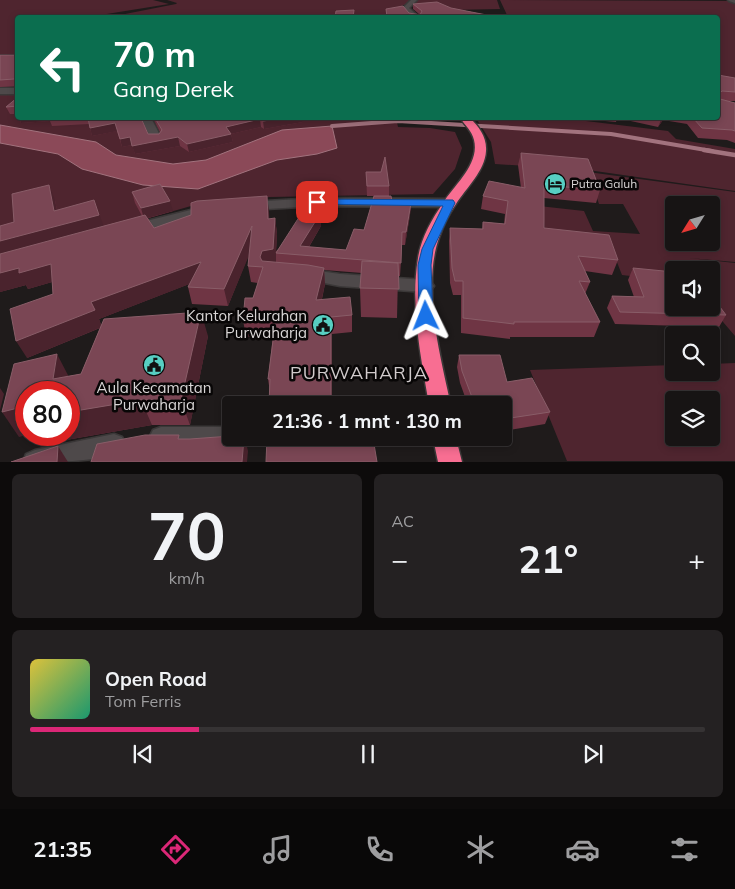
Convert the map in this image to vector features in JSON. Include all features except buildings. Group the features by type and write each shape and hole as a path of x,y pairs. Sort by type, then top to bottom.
{"highway":[{"path":"439,396 426,316 424,265 428,249 450,203 476,168 480,152 480,139 476,129 468,120"},
{"path":"447,446 450,462"}],"street":[{"path":"412,15 406,8 414,0"},
{"path":"731,0 735,1"},
{"path":"0,91 15,90"},
{"path":"147,120 156,139"},
{"path":"119,233 200,210 317,202 450,203"},
{"path":"287,274 310,274 340,280 425,286"},
{"path":"34,462 68,453 138,441 222,438"}],"shaded area":[{"path":"0,0 153,0 169,4 100,15 15,15 15,54 0,54"},
{"path":"167,0 497,0 500,9 451,10 443,5 402,5 411,15 120,15 177,3"},
{"path":"500,0 735,1 735,86 720,83 720,15 507,15"},
{"path":"0,56 15,56 15,120 396,120 398,127 430,128 455,132 462,148 455,169 433,194 270,197 191,206 0,261"},
{"path":"477,120 586,120 668,131 676,139 735,149 735,191 588,170 495,164 491,142"},
{"path":"0,125 96,142 116,155 173,164 206,160 282,130 332,126 337,148 317,154 277,160 198,189 143,185 82,169 58,154 0,143"},
{"path":"588,172 735,192 735,262 689,258 717,261 665,261 665,280 622,275 613,252 545,238 544,220 530,205 584,211 593,231 640,234 623,204 599,204"},
{"path":"720,261 735,263 735,336 718,316 720,316"},
{"path":"735,363 735,461 567,461 530,370 665,365 665,381 720,381 720,364"}],"waterway":[{"path":"332,126 398,121 611,134 712,151"},
{"path":"704,150 735,155"}],"place":[{"name":"Putra Galuh","path":"555,184"},
{"name":"Kantor Kelurahan Purwaharja","path":"323,325"},
{"name":"Aula Kecamatan Purwaharja","path":"154,365"}],"district":[{"name":"PURWAHARJA","path":"359,373"}],"route":[{"path":"317,202 450,203 430,240 424,265 426,316"}]}
